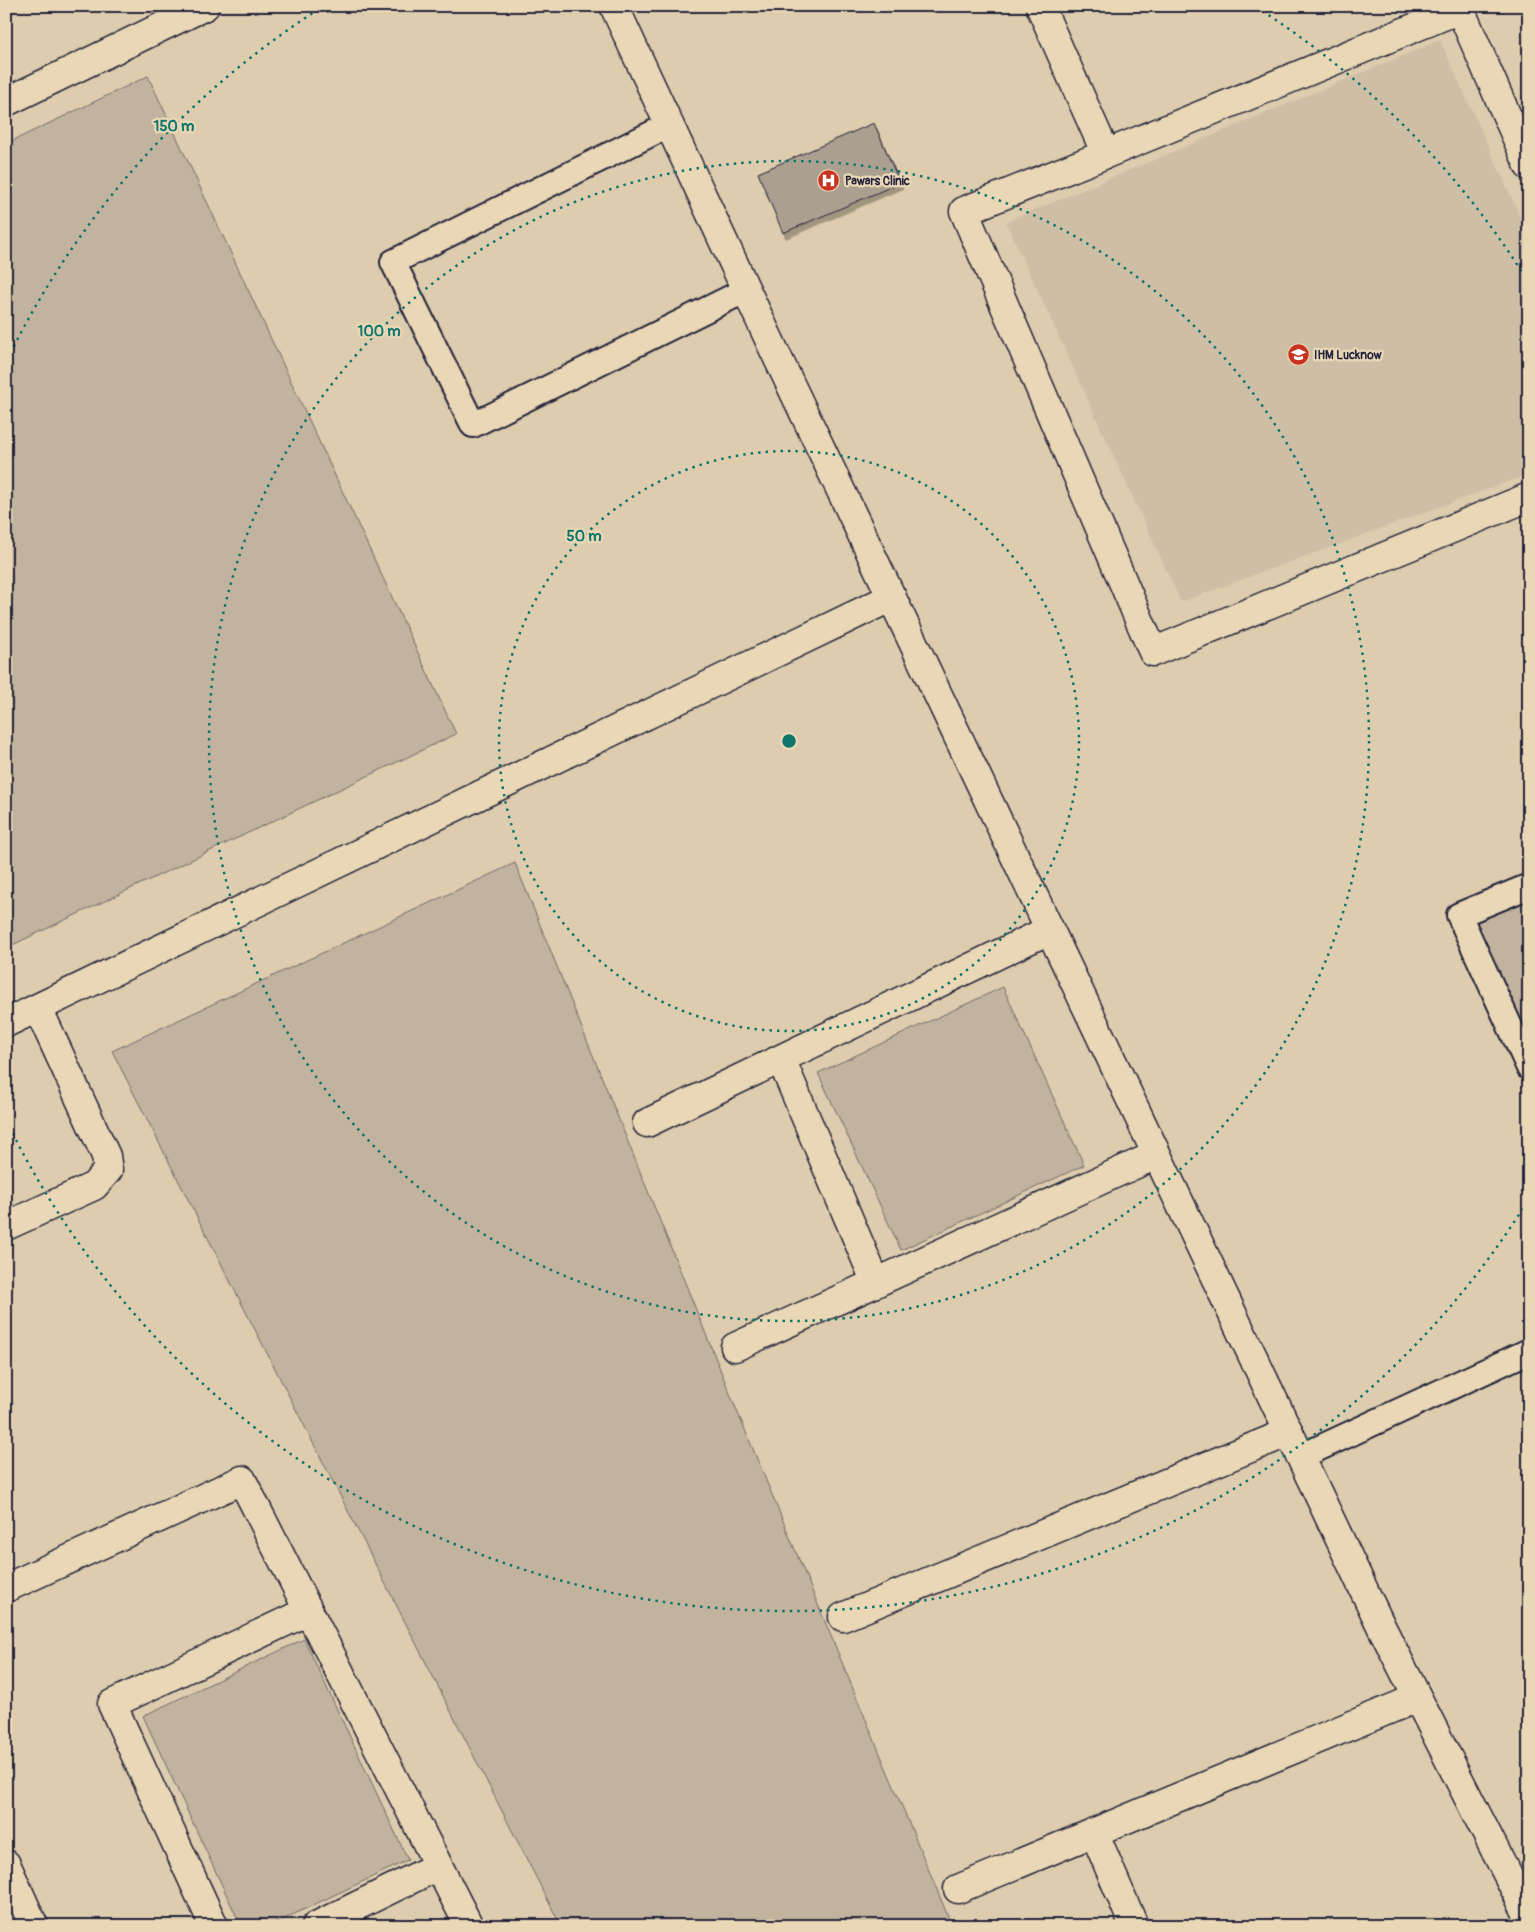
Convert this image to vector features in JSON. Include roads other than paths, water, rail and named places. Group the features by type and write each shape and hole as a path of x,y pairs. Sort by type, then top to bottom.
{"street":[{"path":"6,102 205,6"},
{"path":"614,6 746,290 1300,1457 1417,1698 1529,1917"},
{"path":"1040,6 1106,154"},
{"path":"1529,166 1460,9 964,211 1153,652 1529,497"},
{"path":"6,1024 892,597"},
{"path":"647,1123 1050,930"},
{"path":"6,1226 94,1186 108,1170 106,1156 38,1008"},
{"path":"780,1059 876,1283"},
{"path":"735,1347 1156,1155"},
{"path":"843,1617 1289,1432"},
{"path":"6,1588 242,1480 468,1926"},
{"path":"214,1926 112,1704 308,1611"},
{"path":"958,1889 1417,1698"},
{"path":"1094,1832 1134,1926"},
{"path":"6,1864 34,1926"},
{"path":"316,1926 438,1866"}],"lane":[{"path":"670,125 392,262 473,426 746,290"},
{"path":"1529,886 1459,914 1529,1068"},
{"path":"1300,1457 1529,1351"}],"place":[{"name":"Pawars Clinic","path":"829,181"},
{"name":"IHM Lucknow","path":"1298,355"}]}
